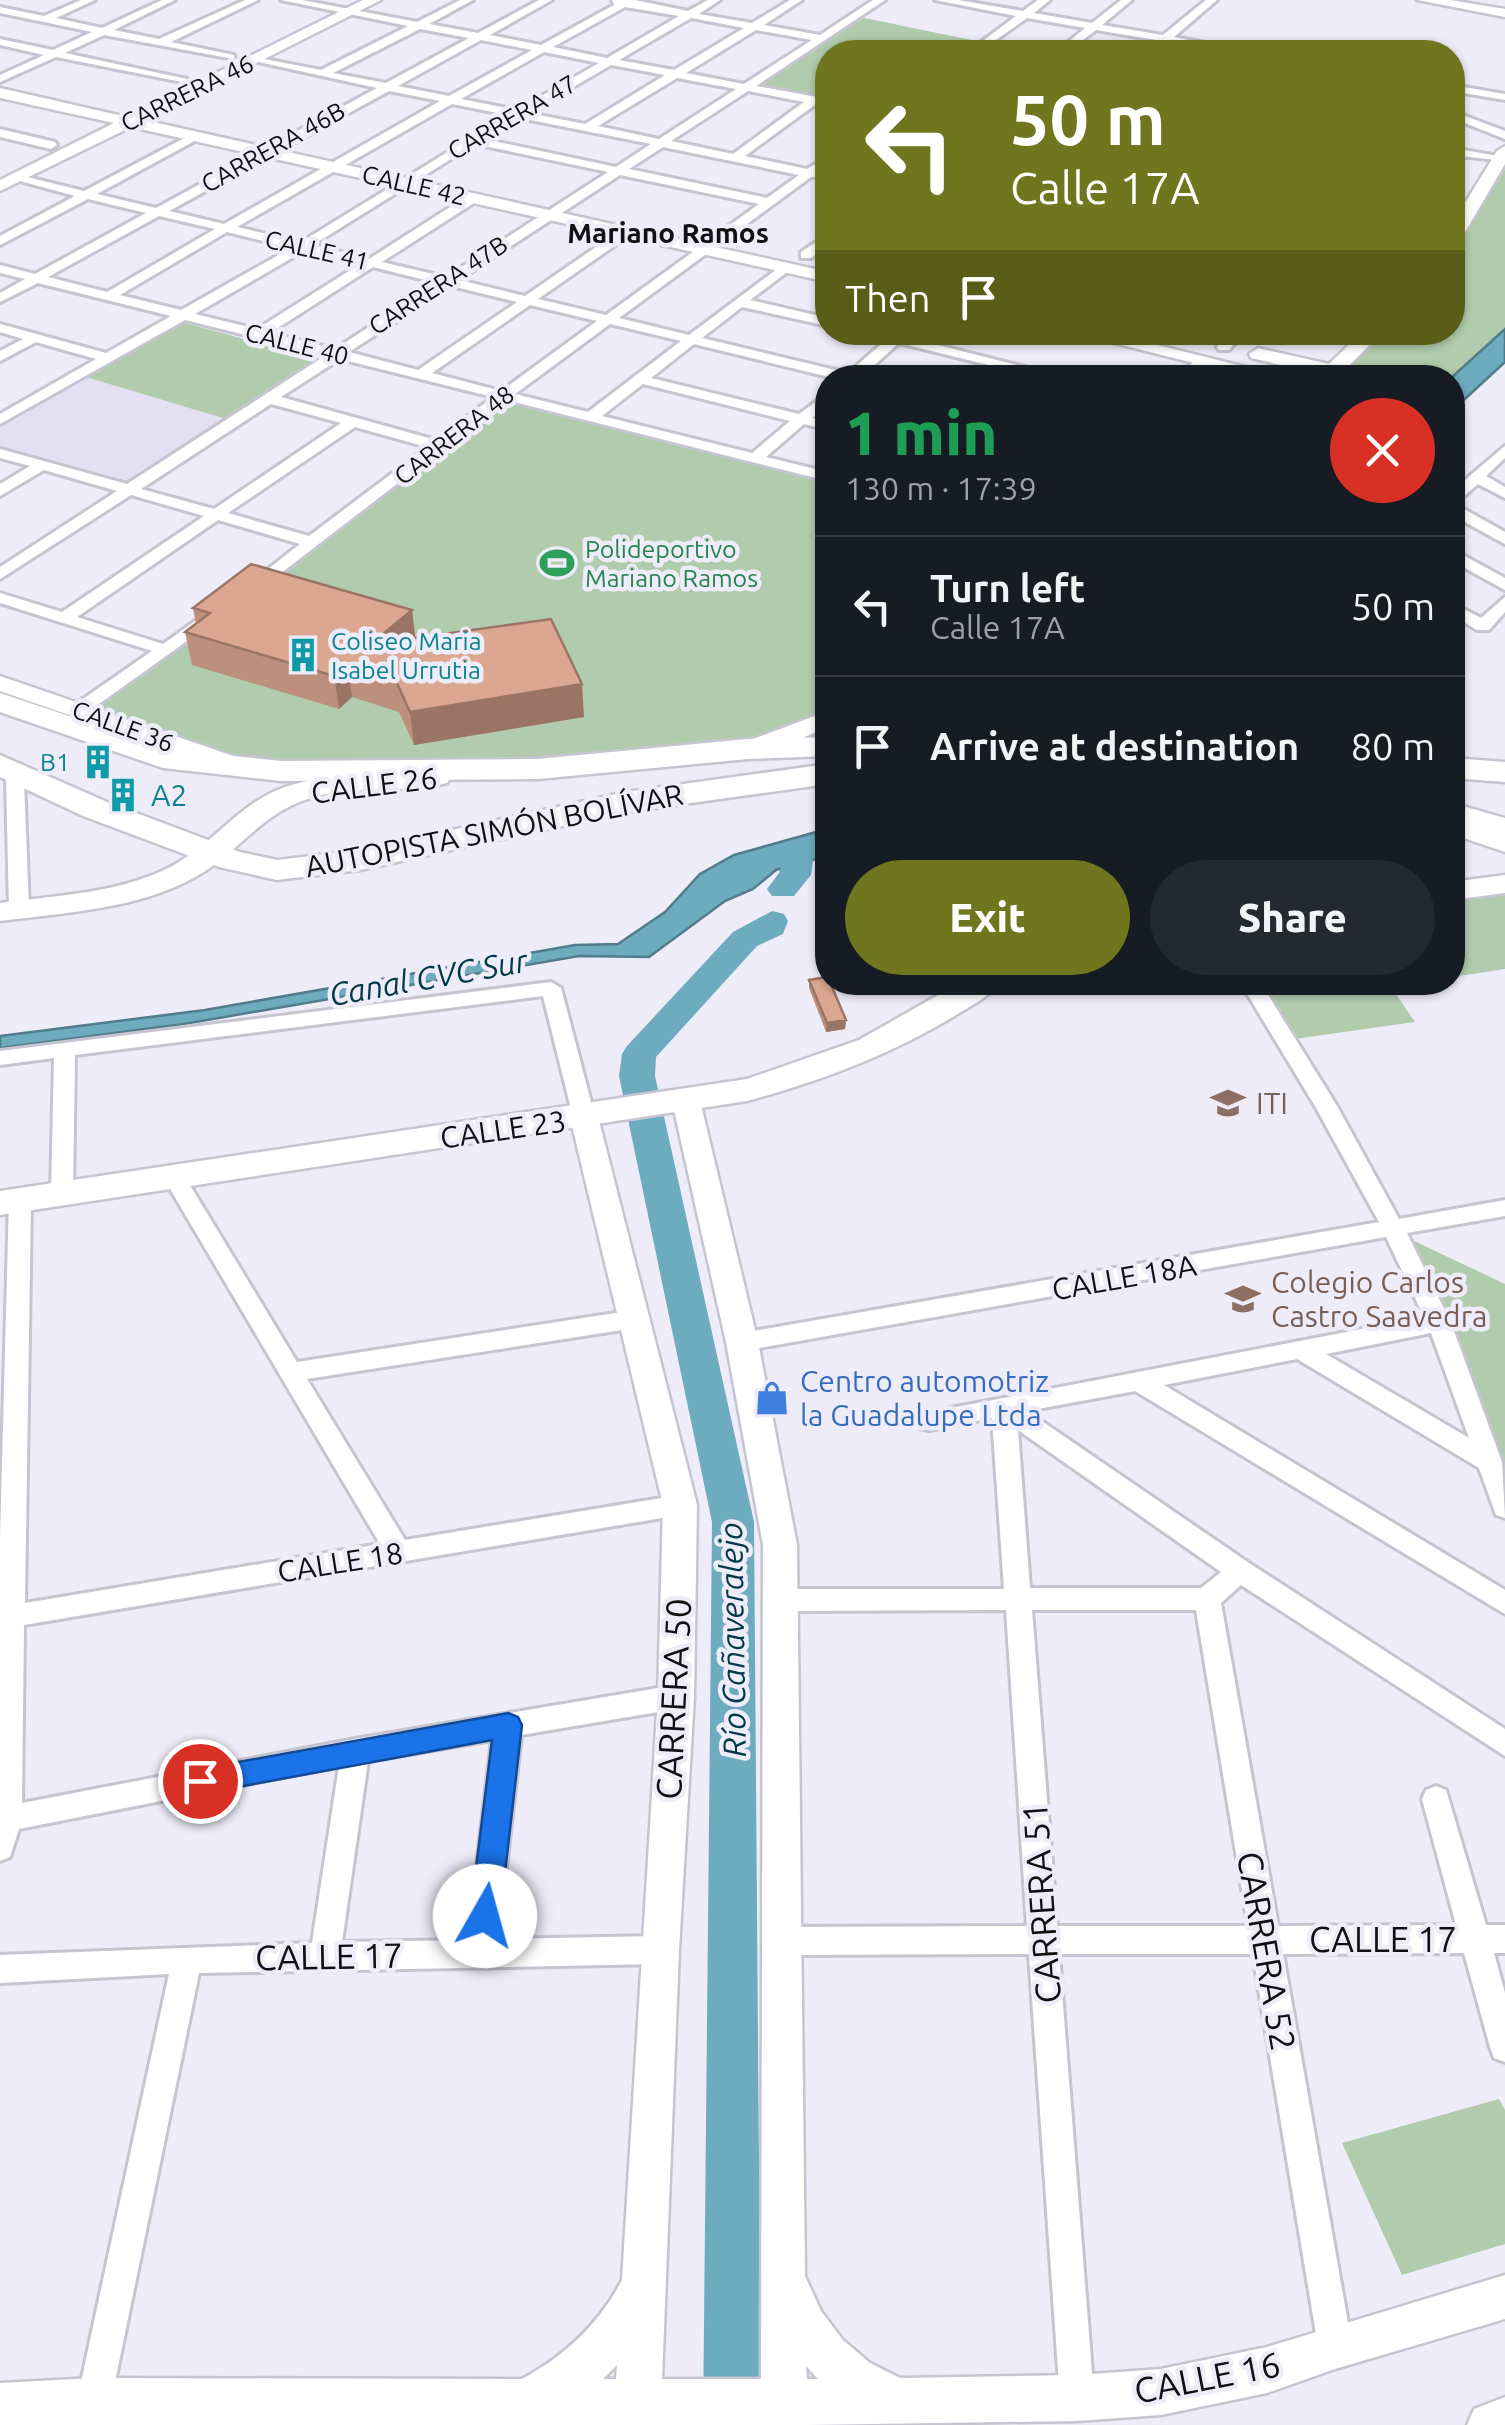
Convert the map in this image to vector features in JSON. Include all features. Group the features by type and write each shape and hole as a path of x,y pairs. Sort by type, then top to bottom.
{"highway":[{"name":"AUTOPISTA SIMÓN BOLÍVAR","path":"0,702 164,758 281,770 538,769 815,746"},
{"path":"1465,769 1505,772"},
{"name":"AUTOPISTA SIMÓN BOLÍVAR","path":"5,773 95,809 223,842 245,864 277,870 320,868 626,802 815,776"},
{"path":"1465,817 1505,828"}],"main road":[{"name":"CALLE 26","path":"10,911 158,881 223,842 276,800 326,788 538,769"},
{"path":"1465,889 1505,884"},
{"name":"CALLE 23","path":"10,1201 593,1116 780,1082 845,1060 907,1030 963,995"}],"street":[{"path":"46,19 90,0"},
{"path":"0,79 170,0"},
{"path":"160,43 253,0"},
{"path":"286,0 330,8"},
{"name":"CARRERA 46","path":"8,182 182,80 330,8 374,0"},
{"path":"322,74 468,0"},
{"name":"CARRERA 46B","path":"0,298 282,141 548,0"},
{"path":"608,0 820,38"},
{"name":"CARRERA 47","path":"0,420 715,0"},
{"path":"586,128 796,0"},
{"name":"CARRERA 47B","path":"817,40 880,0"},
{"path":"940,0 1171,40"},
{"path":"990,40 1045,0"},
{"path":"1075,40 1127,0"},
{"path":"1165,39 1212,0"},
{"path":"1424,0 1505,13"},
{"path":"1496,0 1505,2"},
{"path":"109,296 627,2"},
{"path":"2,4 46,19 230,57"},
{"path":"349,6 419,26 813,101"},
{"name":"CARRERA 46","path":"149,112 254,60 349,6"},
{"name":"CARRERA 47B","path":"0,574 815,41"},
{"path":"0,42 182,80"},
{"path":"254,60 815,174"},
{"name":"CALLE 42","path":"0,79 196,136 815,273"},
{"path":"1465,90 1505,97"},
{"name":"CALLE 42","path":"0,92 108,117 149,112 815,257"},
{"path":"735,158 813,101"},
{"name":"CARRERA 46","path":"0,170 108,117"},
{"path":"1465,119 1505,135"},
{"path":"0,133 52,144"},
{"path":"0,241 196,136"},
{"path":"473,140 768,202"},
{"path":"1465,152 1502,155 1465,215"},
{"name":"CARRERA 48","path":"79,710 315,542 503,396 815,168"},
{"name":"CALLE 41","path":"8,182 88,196 815,368"},
{"path":"259,334 473,198"},
{"path":"420,375 626,232"},
{"path":"806,255 815,248"},
{"path":"590,418 784,267"},
{"name":"CALLE 40","path":"0,269 815,475"},
{"path":"740,302 815,319"},
{"path":"0,328 110,358"},
{"path":"0,357 34,338"},
{"path":"865,365 888,345"},
{"path":"934,345 1011,365"},
{"path":"1137,345 1225,365"},
{"path":"1245,345 1304,365"},
{"path":"1339,365 1360,345"},
{"path":"1198,365 1204,360"},
{"path":"640,379 815,423"},
{"path":"268,398 439,446"},
{"path":"754,459 815,407"},
{"path":"64,618 354,421"},
{"path":"1465,488 1505,450"},
{"path":"0,453 315,542"},
{"path":"0,491 42,465"},
{"path":"1476,477 1505,493"},
{"path":"1465,516 1505,539"},
{"path":"1465,562 1505,585"},
{"path":"0,598 166,650"},
{"path":"1465,616 1482,626 1505,602"},
{"name":"CALLE 36","path":"0,684 246,767"},
{"path":"748,749 815,724"},
{"path":"5,773 10,911"},
{"path":"1465,830 1505,844"},
{"name":"CARRERA 50","path":"65,1049 551,988 593,1116 635,1319 680,1506 676,1697 643,2282 648,2409"},
{"path":"1258,995 1393,1230 1439,1323 1505,1508"},
{"path":"0,1058 65,1049 62,1194"},
{"path":"676,1102 742,1342 780,1545 784,2260 777,2410"},
{"path":"174,1177 398,1552"},
{"path":"10,1201 2,1829 355,1751 676,1697"},
{"name":"CALLE 18A","path":"742,1342 1505,1208"},
{"path":"291,1372 635,1319"},
{"path":"929,1421 1439,1323"},
{"path":"1300,1350 1490,1462"},
{"path":"1138,1381 1505,1603"},
{"path":"1004,1408 1240,1571 1505,1744"},
{"name":"CARRERA 51","path":"1004,1408 1077,2398"},
{"name":"CALLE 18","path":"7,1617 680,1506"},
{"path":"783,1600 1207,1598 1240,1571"},
{"name":"CARRERA 52","path":"1207,1598 1335,2346"},
{"path":"481,1954 508,1725"},
{"path":"325,1956 355,1751"},
{"path":"1436,1799 1490,1938 1505,2046"},
{"name":"CALLE 17","path":"781,1942 1490,1938"},
{"name":"CALLE 17","path":"0,1968 188,1959 659,1950"},
{"path":"94,2401 188,1959"},
{"path":"784,2260 794,2305 818,2347 853,2379 896,2399"},
{"path":"528,2400 569,2378 605,2348 624,2323 643,2282"},
{"name":"CALLE 16","path":"0,2406 94,2401 528,2400 648,2409 777,2410 896,2399 1077,2398 1162,2392 1215,2383 1505,2297"},
{"path":"1490,2425 1505,2420"}],"shaded area":[{"path":"86,377 226,419 130,481 0,446 0,427"}],"green space":[{"path":"860,17 971,40 825,40"},
{"path":"815,46 815,96 756,85"},
{"path":"1505,169 1505,329 1465,365 1352,365 1372,345 1465,345 1465,234"},
{"path":"180,322 317,358 226,419 86,377"},
{"name":"Polideportivo Mariano Ramos","path":"503,396 815,474 815,724 789,736 575,765 281,771 79,710"},
{"path":"1505,884 1505,969 1465,975 1465,889"},
{"path":"1258,995 1396,995 1415,1022 1287,1040"},
{"path":"1393,1231 1505,1284 1505,1508 1490,1462"},
{"path":"1499,2099 1505,2110 1505,2244 1402,2275 1342,2143"}],"water":[{"path":"1505,329 1505,362 1465,399 1465,365"},
{"name":"Canal CVC Sur","path":"815,832 815,859 776,870 753,889 725,901 649,957 579,956 184,1024 0,1048 0,1036 205,1010 575,945 618,944 665,912 700,874 734,855"}],"building":[{"path":"251,564 412,610 371,644 551,619 582,684 410,712 395,679 347,664 334,676 185,632 210,613 193,608"},
{"path":"815,995 835,995 846,1020 827,1023"}],"waterway":[{"name":"Río Cañaveralejo","path":"783,889 795,875 798,853"},
{"name":"Río Cañaveralejo","path":"732,2425 733,1522 637,1076 639,1054 745,939 771,927 772,921"}],"place":[{"name":"Polideportivo Mariano Ramos","path":"557,563"},
{"name":"Coliseo Maria Isabel Urrutia","path":"303,655"},
{"name":"B1","path":"98,762"},
{"name":"A2","path":"123,795"},
{"name":"ITI","path":"1228,1103"},
{"name":"Colegio Carlos Castro Saavedra","path":"1243,1299"},
{"name":"Centro automotriz la Guadalupe Ltda","path":"772,1398"}],"district":[{"name":"Mariano Ramos","path":"668,232"}],"route":[{"path":"200,1781 508,1725 485,1916"}]}
